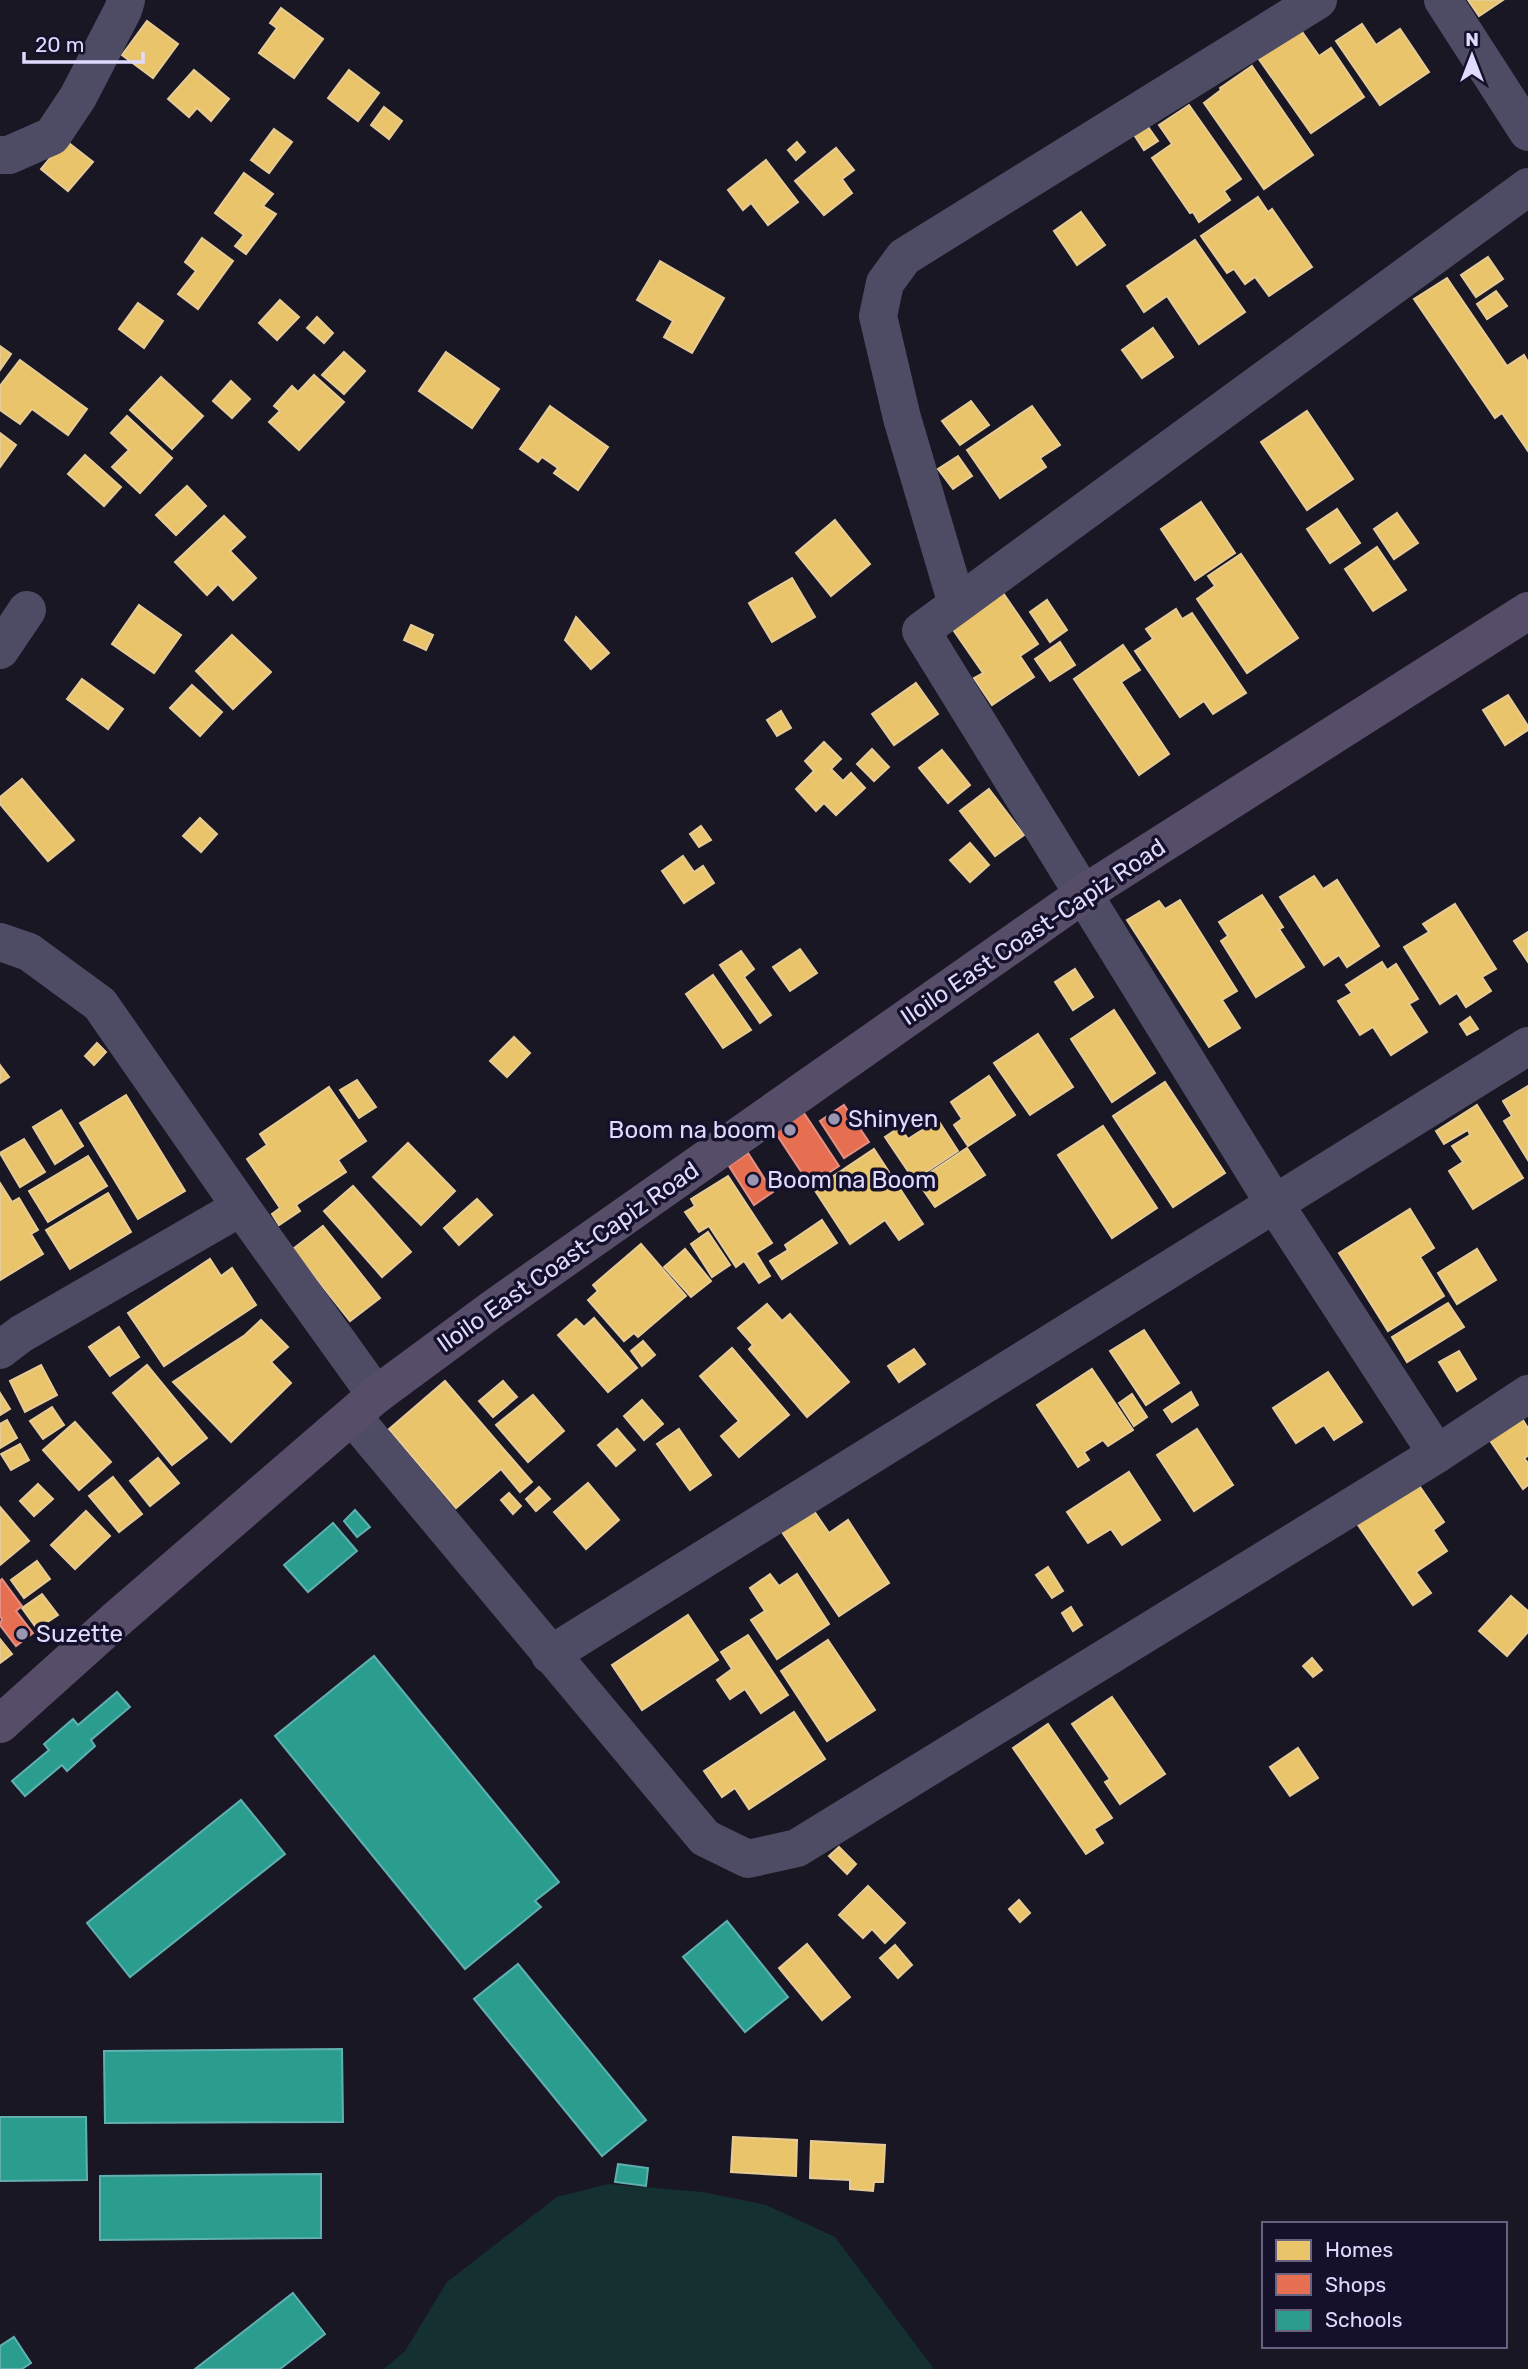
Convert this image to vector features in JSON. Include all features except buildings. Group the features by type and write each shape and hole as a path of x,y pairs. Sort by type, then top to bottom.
{"main road":[{"name":"Iloilo East Coast-Capiz Road","path":"0,1724 118,1618 365,1406 494,1308 1085,893 1528,611"}],"street":[{"path":"0,155 9,155 52,136 78,97 126,0"},
{"path":"957,604 902,418 878,316 885,283 904,257 1318,0"},
{"path":"1443,0 1528,132"},
{"path":"1437,1454 1274,1203 921,631 1528,187"},
{"path":"0,650 27,610"},
{"path":"0,942 29,952 100,1004 241,1207 365,1406 550,1655 705,1838 748,1859 797,1848 1437,1454 1528,1394"},
{"path":"550,1655 1528,1046"},
{"path":"0,1350 21,1334 241,1207"}],"green space":[{"path":"608,2184 703,2192 766,2205 835,2237 934,2369 384,2369 405,2351 447,2282 557,2197"}],"place":[{"name":"Shinyen","path":"834,1119"},
{"name":"Boom na boom","path":"790,1130"},
{"name":"Boom na Boom","path":"753,1180"},
{"name":"Suzette","path":"22,1634"}]}
